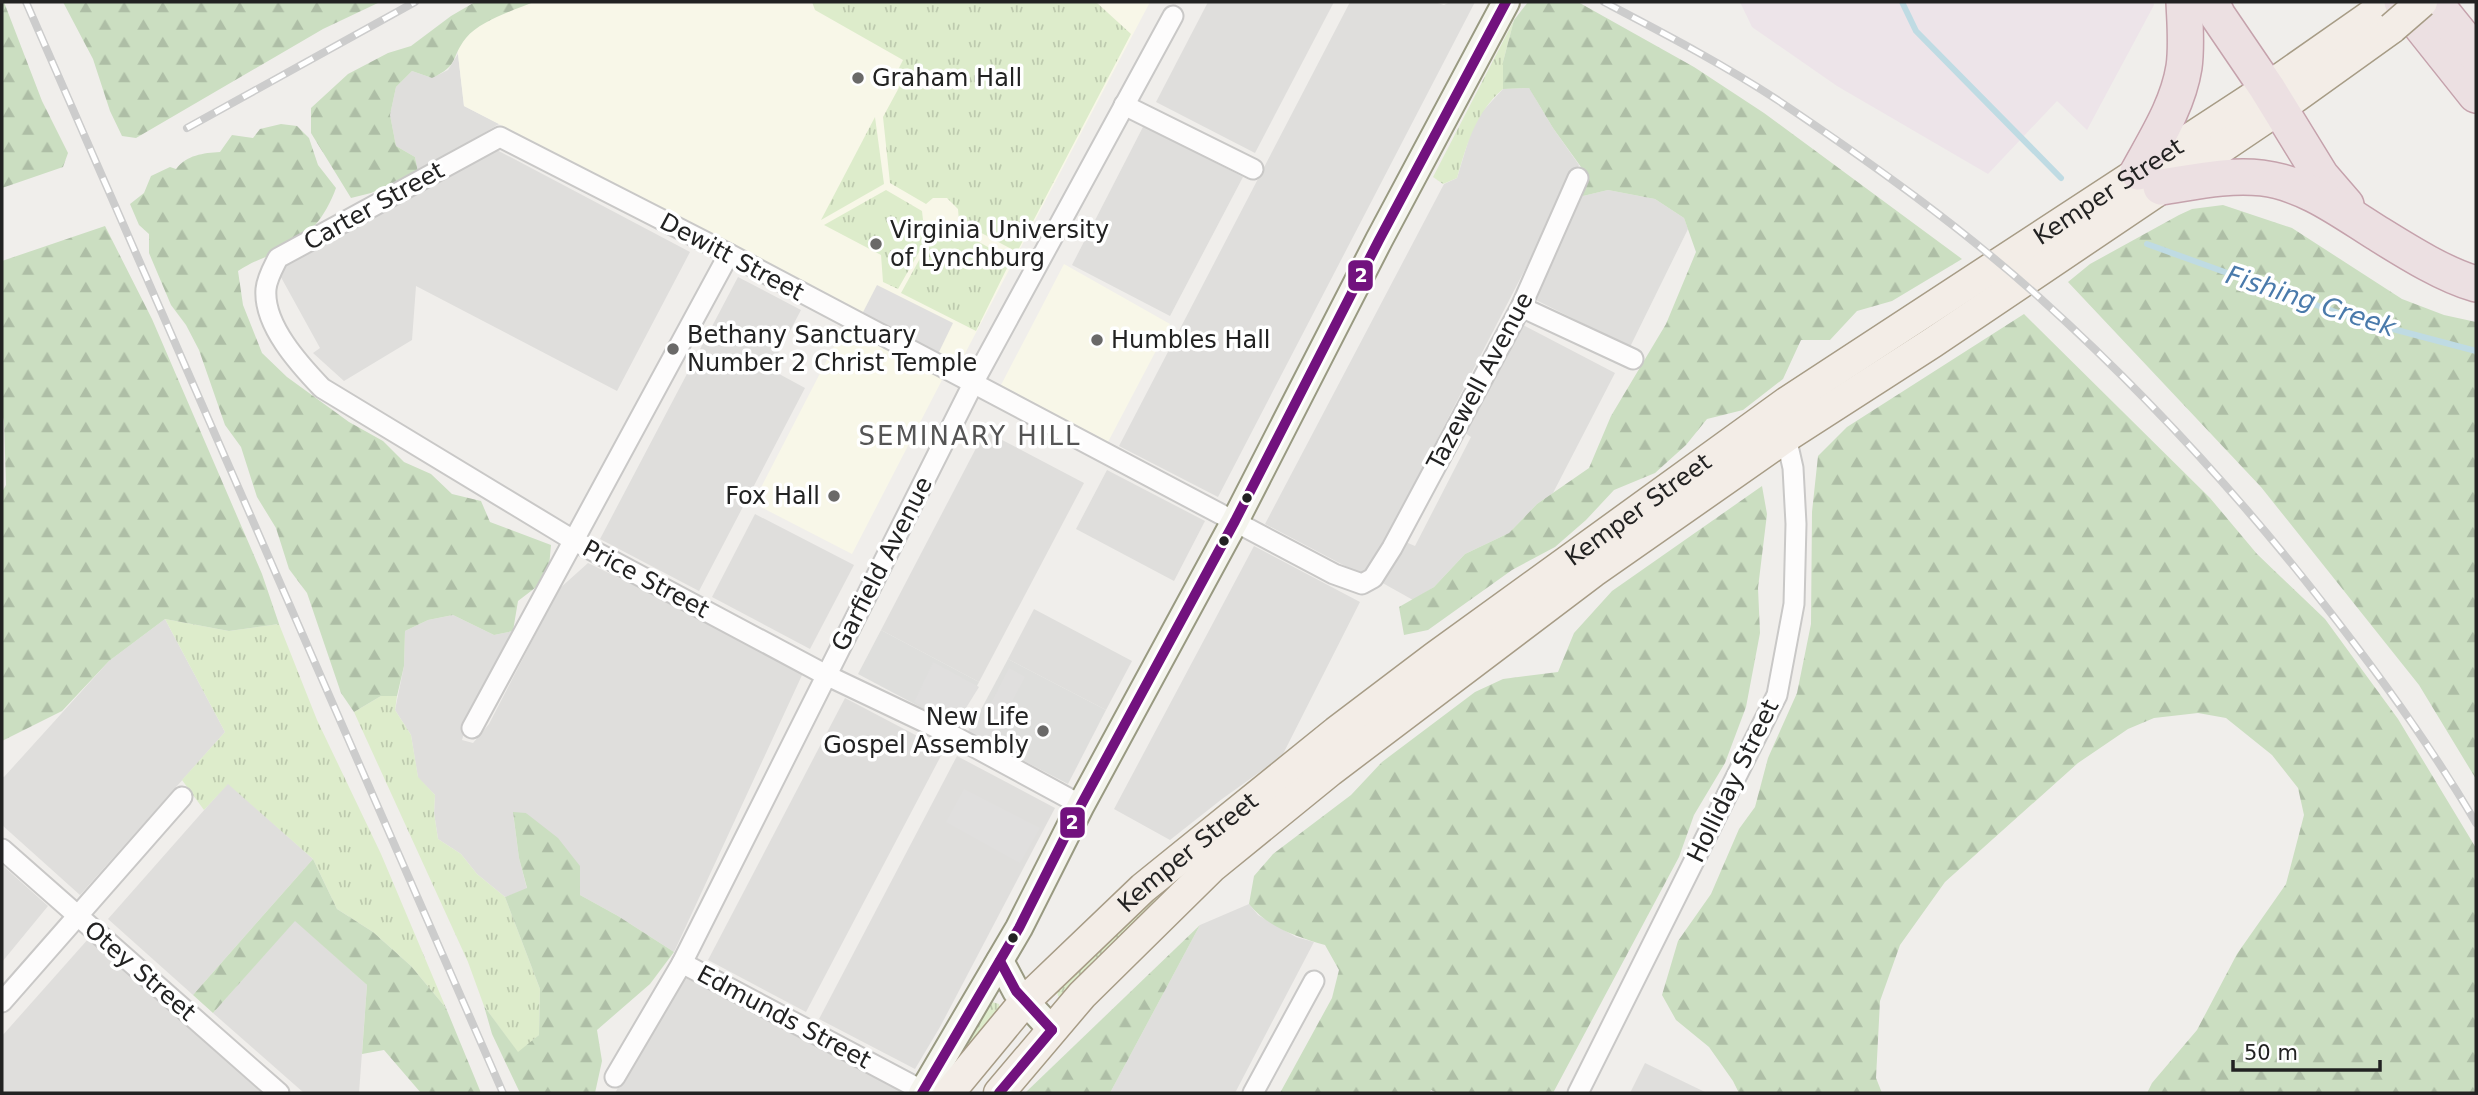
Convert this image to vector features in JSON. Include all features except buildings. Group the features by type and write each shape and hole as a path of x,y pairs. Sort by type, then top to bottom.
{"highway":[{"path":"2184,2 2184,69 2150,180 2263,178 2298,187 2460,279 2476,284"},
{"path":"2211,2 2321,176 2357,219"},
{"path":"2434,2 2476,54"},
{"path":"2390,11 2476,95"}],"main road":[{"path":"931,1093 1081,805 1235,522 1379,240 1506,2"},
{"name":"Kemper Street","path":"931,1093 1143,888 1336,732 1615,525 1787,402 2150,180 2273,98 2390,11 2422,2"},
{"name":"Kemper Street","path":"999,1093 1082,995 1212,867 1330,771 1593,572 1786,437 1932,342 2150,180"},
{"path":"1000,961 1024,1001 1052,1030"}],"street":[{"name":"Garfield Avenue","path":"615,1077 682,963 974,383 1172,16"},
{"path":"1124,105 1254,169"},
{"name":"Dewitt Street","path":"500,137 729,254 1334,574 1362,584 1373,578"},
{"name":"Carter Street","path":"266,291 270,273 278,258 500,137"},
{"name":"Tazewell Avenue","path":"1373,578 1392,548 1521,307 1578,178"},
{"path":"472,728 729,254"},
{"name":"Price Street","path":"266,291 269,312 283,340 296,361 323,388 573,540 826,675 954,736 1081,805"},
{"path":"1521,307 1633,359"},
{"name":"Holliday Street","path":"1578,1093 1776,695 1794,604 1796,524 1793,468 1786,437 1787,402"},
{"path":"2,1002 183,797"},
{"name":"Otey Street","path":"2,849 279,1093"},
{"name":"Edmunds Street","path":"682,963 931,1093"},
{"path":"1253,1093 1314,981"}],"shaded area":[{"name":"Virginia University of Lynchburg","path":"485,2 1150,2 960,363 464,106 454,20"},
{"path":"1208,2 1334,2 1255,153 1156,102"},
{"path":"1350,2 1434,2 1444,5 1450,2 1475,2 1218,497 1119,446"},
{"path":"1740,2 2153,2 2154,5 2087,130 2057,101 1988,174 1837,86 1752,27"},
{"path":"458,54 464,106 499,124 418,172 415,157 396,146 390,115 396,87 412,71 432,78 448,70"},
{"path":"1529,88 1579,165 1366,577 1265,524 1444,184 1457,178 1471,132 1480,114 1503,89"},
{"path":"1144,125 1243,177 1170,316 1072,265"},
{"path":"495,149 690,252 617,391 416,286 412,340 344,381 313,353 320,348 277,270"},
{"path":"1608,190 1655,199 1684,218 1688,229 1630,347 1528,296 1583,193 1583,196"},
{"name":"Virginia University of Lynchburg","path":"1064,264 1170,324 1108,442 1001,385"},
{"path":"738,277 801,310 770,369 805,388 699,591 600,539"},
{"path":"877,285 953,323 938,354 861,316"},
{"path":"1521,324 1615,373 1553,493 1537,504 1509,533 1465,554 1434,587 1413,600 1379,581 1401,540 1415,546 1471,437 1465,433"},
{"name":"Virginia University of Lynchburg","path":"844,327 943,378 852,554 753,503"},
{"path":"985,431 1084,483 979,682 881,630"},
{"path":"1107,470 1205,521 1174,581 1076,529"},
{"path":"755,514 854,565 810,649 712,597"},
{"path":"1254,546 1360,602 1282,756 1170,840 1114,809"},
{"path":"588,563 700,617 803,673 674,952 580,895 526,813 513,813 519,858 527,889 505,897 477,874 461,854 438,839 434,813 435,795 418,778 411,735 395,710 404,666 405,631 428,620 453,615 494,635 513,631 471,708 462,740 473,743 489,724 559,589"},
{"path":"1034,609 1132,661 1106,710 1008,659"},
{"path":"165,619 225,732 80,895 2,825 2,776 4,777 109,661"},
{"path":"881,630 979,682 956,726 858,674"},
{"path":"1008,659 1106,710 1068,784 969,732"},
{"path":"933,662 979,687 956,724 914,702"},
{"path":"1009,668 1025,677 989,744 968,732 971,722 983,719"},
{"path":"845,698 944,750 806,1012 708,960"},
{"path":"957,756 1055,808 940,1027 915,1069 819,1019"},
{"path":"228,783 313,859 193,995 108,919"},
{"path":"964,789 1040,828 1020,863 946,822"},
{"path":"2,865 48,906 2,962"},
{"path":"1249,904 1258,915 1296,937 1314,942 1235,1093 1110,1093 1200,925"},
{"path":"295,920 367,985 359,1093 304,1093 213,1013"},
{"path":"89,938 263,1093 2,1093 2,1036"},
{"path":"682,976 902,1091 901,1093 615,1093"},
{"path":"1645,1063 1707,1093 1630,1093"}],"green space":[{"path":"2,2 42,101 68,153 63,167 2,188"},
{"path":"63,2 380,2 323,29 136,138 122,136 110,111 93,59"},
{"path":"475,2 534,2 498,17 472,32 461,45 451,65 441,73 432,78 412,71 396,87 390,115 396,146 415,157 418,172 371,193 351,198 311,133 311,108 348,74 388,53 411,46"},
{"path":"812,2 1096,2 1131,34 1017,252 959,221 958,209 947,198 933,198 926,204 890,183 883,117 902,82 894,78 903,60 815,10"},
{"path":"1528,2 1578,2 1694,67 1764,113 1962,259 1892,301 1857,311 1830,340 1801,340 1783,379 1743,410 1707,419 1686,445 1655,473 1614,490 1586,520 1555,547 1512,570 1428,630 1404,635 1399,607 1434,587 1465,554 1509,533 1537,504 1589,468 1611,416 1666,324 1696,252 1684,218 1655,199 1608,190 1583,196 1581,167 1529,88 1503,89 1503,62 1514,20"},
{"path":"1514,20 1503,62 1503,89 1485,108 1479,119 1457,178 1443,184 1433,177"},
{"path":"875,117 884,184 821,220"},
{"path":"281,124 297,126 309,138 318,165 336,188 321,218 298,241 238,271 243,305 262,353 287,377 349,422 383,441 404,462 431,474 452,494 481,501 490,522 551,545 548,578 518,601 513,631 494,635 453,615 428,620 405,631 404,666 397,696 381,696 354,712 341,693 307,593 289,569 276,528 257,497 241,447 225,425 199,350 186,325 171,305 149,253 149,234 139,225 130,204 144,193 151,176 170,167 176,169 196,156 220,152 232,135 253,138 260,129"},
{"path":"886,190 922,211 923,220 931,231 898,289 883,282 881,255 824,225"},
{"path":"2223,205 2292,228 2402,299 2444,315 2476,322 2476,779 2419,685 2261,487 2068,282 2090,264 2179,215 2192,209"},
{"path":"105,226 152,319 262,574 279,624 229,631 165,619 109,661 62,711 2,741 2,492 6,485 2,414 2,261"},
{"path":"954,228 1011,260 976,331 901,293 934,233 944,234"},
{"path":"2024,314 2210,498 2257,554 2325,619 2398,719 2476,848 2476,1093 2147,1093 2152,1083 2197,1030 2237,954 2286,884 2304,815 2298,788 2272,755 2226,718 2198,713 2154,718 2128,729 2078,763 1945,882 1900,945 1880,1001 1876,1078 1882,1093 1739,1093 1709,1047 1676,1020 1662,995 1678,941 1711,894 1739,829 1755,807 1768,758 1797,693 1811,624 1812,512 1818,456 1847,427"},
{"path":"1762,486 1767,514 1758,588 1760,633 1746,707 1725,763 1694,815 1679,857 1553,1093 1437,1093 1431,1090 1429,1093 1280,1093 1332,998 1339,970 1325,945 1293,935 1256,912 1249,904 1254,876 1273,854 1351,795 1382,762 1475,692 1503,679 1558,672 1574,633 1612,591"},
{"path":"165,619 229,631 279,624 317,720 381,854 446,1008 411,966 373,932 337,909 313,859 228,784 204,810 182,780 225,732"},
{"path":"381,696 397,696 395,710 411,735 418,777 435,795 434,813 438,839 461,854 477,874 505,897 540,989 539,1035 518,1053 484,1006 468,962 354,712"},
{"path":"513,812 526,813 558,838 580,866 580,895 674,952 650,984 597,1030 602,1061 595,1093 520,1093 492,1034 484,1006 518,1052 539,1035 540,989 505,897 527,888 519,858"},
{"path":"1236,825 1062,999 1058,996 1056,988 1126,919"},
{"path":"313,859 337,909 373,932 411,966 446,1008 481,1093 421,1093 384,1050 362,1054 367,985 295,921 213,1013 193,995"},
{"path":"1200,925 1110,1093 1025,1093"},
{"path":"989,1001 999,1004 1000,1012 946,1073"}],"waterway":[{"name":"Fishing Creek","path":"1902,2 1916,31 2061,178"},
{"name":"Fishing Creek","path":"2147,244 2355,319 2476,351"}],"railway":[{"path":"26,2 503,1093"},
{"path":"187,128 415,2"},
{"path":"1604,2 1736,74 1847,147 1979,246 2079,334 2189,445 2291,562 2403,710 2476,823"}],"transit line":[{"name":"2","path":"922,1093 1019,928 1081,805 1235,521 1379,240 1506,2"},
{"name":"2","path":"1000,961 1016,991 1052,1030"},
{"name":"2","path":"999,1093 1052,1030"}],"place":[{"name":"Graham Hall","path":"858,78"},
{"name":"Virginia University of Lynchburg","path":"876,244"},
{"name":"Humbles Hall","path":"1097,340"},
{"name":"Bethany Sanctuary Number 2 Christ Temple","path":"673,349"},
{"name":"Fox Hall","path":"834,496"},
{"name":"New Life Gospel Assembly","path":"1043,731"}],"district":[{"name":"SEMINARY HILL","path":"970,436"}]}
